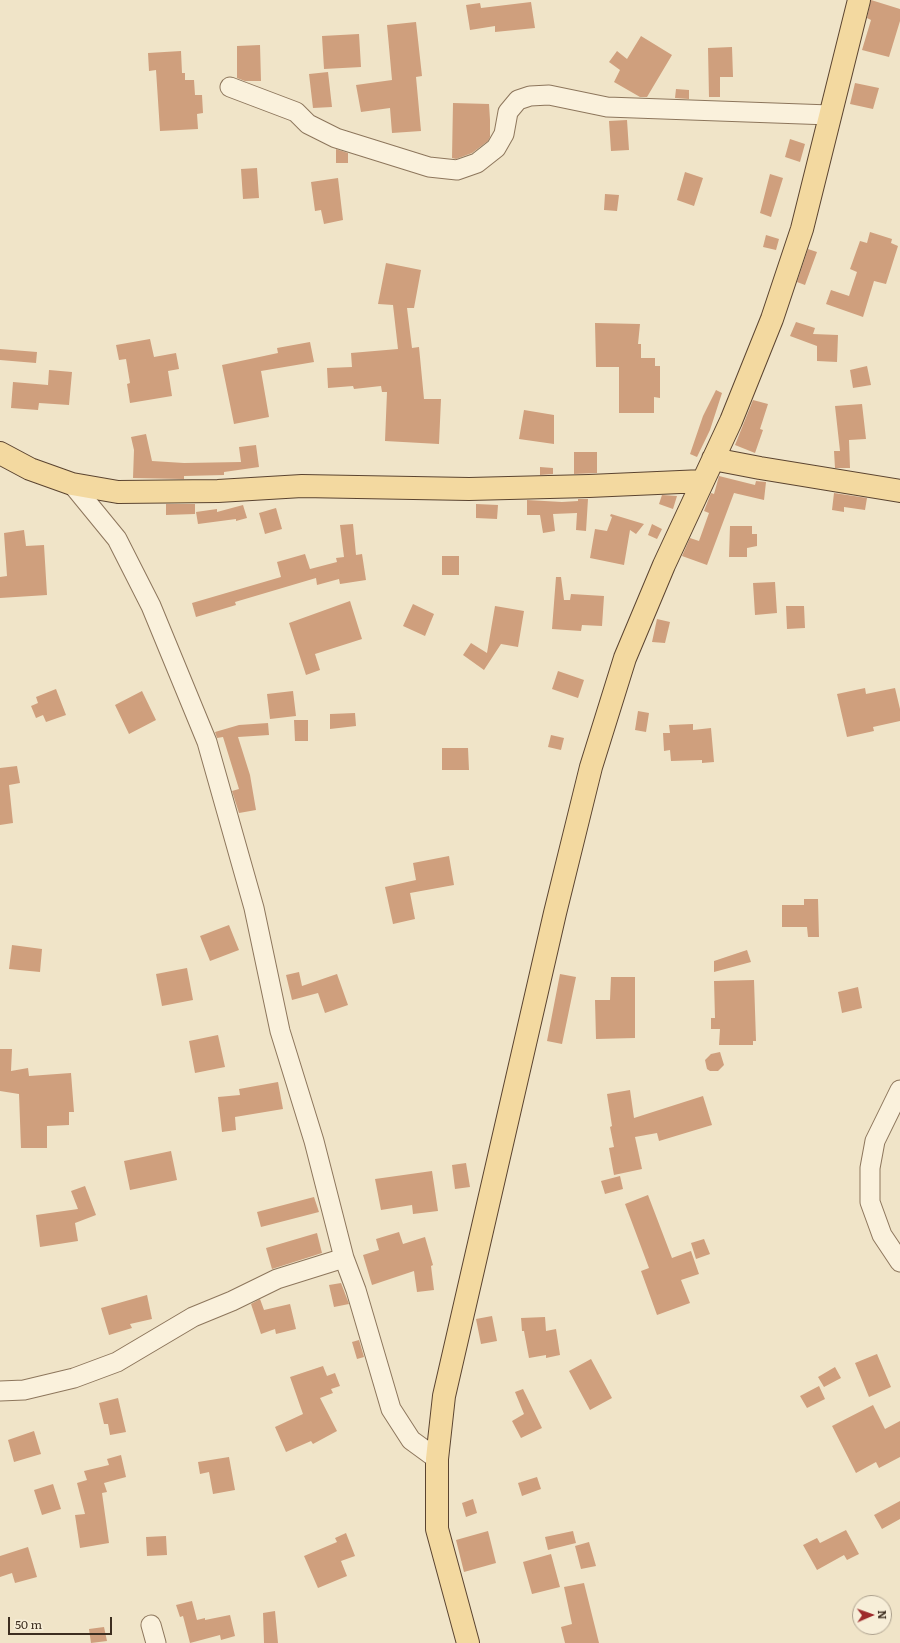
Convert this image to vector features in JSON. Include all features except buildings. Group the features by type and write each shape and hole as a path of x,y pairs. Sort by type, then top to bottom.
{"main road":[{"path":"468,1643 437,1529 437,1459 444,1396 555,913 591,767 625,658 664,565 731,421 772,319 802,229 859,0"},
{"path":"0,453 30,469 72,484 118,492 218,491 302,486 485,489 703,481"},
{"path":"713,459 900,491"}],"street":[{"path":"230,87 296,112 308,124 336,138 429,167 457,170 477,163 496,148 504,134 508,112 518,100 530,96 549,96 607,107 830,115"},
{"path":"72,484 117,539 151,606 206,742 254,908 280,1031 314,1141 344,1258 356,1290 391,1409 411,1440 437,1459"},
{"path":"900,1090 875,1142 870,1168 870,1202 882,1235 900,1262"},
{"path":"0,1391 24,1390 74,1378 117,1362 193,1317 232,1301 277,1279 344,1258"},
{"path":"151,1625 156,1643"}]}
